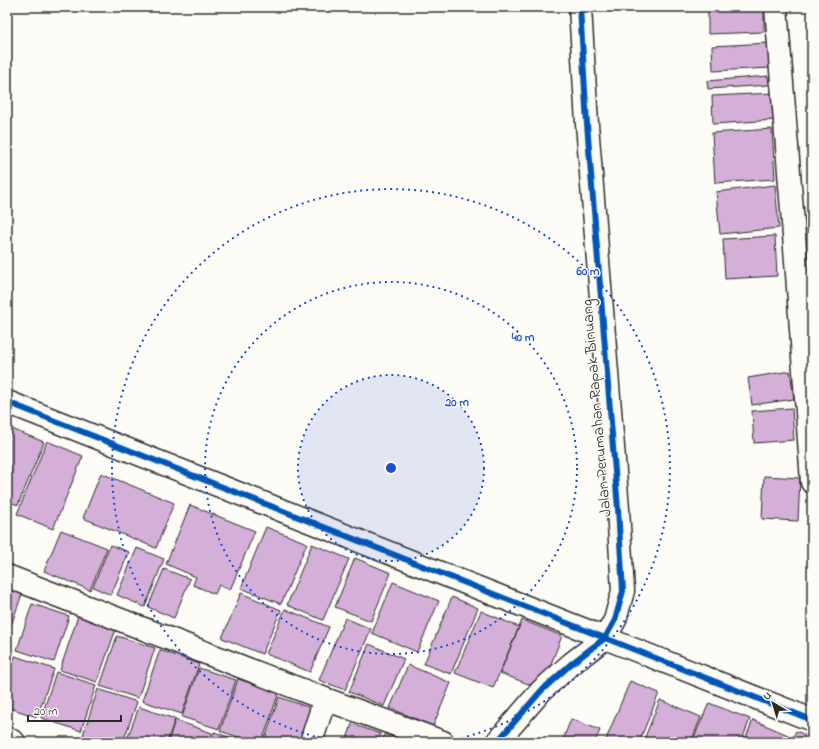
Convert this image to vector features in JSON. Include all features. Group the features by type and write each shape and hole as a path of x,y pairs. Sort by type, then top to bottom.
{"street":[{"name":"Jalan Perumahan Rapak Binuang","path":"580,7 586,124 618,509 623,592 615,620 605,638"},
{"path":"776,7 812,482"},
{"path":"7,402 812,720"},
{"path":"7,576 325,699 443,742"},
{"path":"497,742 541,692 571,664 605,638"},
{"path":"312,742 325,699"},
{"path":"7,738 14,742"}],"building":[{"path":"764,9 764,32 708,34 708,10"},
{"path":"769,43 770,68 713,71 712,46"},
{"path":"768,76 769,85 708,89 707,81"},
{"path":"774,93 775,120 713,124 712,96"},
{"path":"772,129 775,179 715,183 712,133"},
{"path":"775,185 779,228 720,234 716,192"},
{"path":"775,236 777,276 725,279 723,239"},
{"path":"790,371 794,399 752,405 748,378"},
{"path":"792,408 794,440 754,443 752,411"},
{"path":"7,427 44,442 18,505 7,501"},
{"path":"47,441 83,456 53,529 17,514"},
{"path":"101,473 174,503 156,548 83,518"},
{"path":"764,476 800,478 798,521 762,519"},
{"path":"190,505 255,531 230,590 219,585 215,594 193,585 196,577 166,564"},
{"path":"266,527 307,543 281,604 241,588"},
{"path":"61,530 107,548 90,590 44,571"},
{"path":"312,544 349,559 323,620 287,605"},
{"path":"110,545 129,552 111,595 93,587"},
{"path":"137,548 164,559 145,607 117,595"},
{"path":"355,558 391,573 371,621 335,607"},
{"path":"164,569 190,579 174,618 148,607"},
{"path":"393,582 439,601 417,652 372,633"},
{"path":"7,586 23,591 7,637"},
{"path":"241,593 281,610 262,654 222,638"},
{"path":"452,597 478,608 451,674 424,664"},
{"path":"32,604 69,616 54,662 17,650"},
{"path":"285,609 329,627 310,672 266,654"},
{"path":"481,611 519,627 493,688 455,673"},
{"path":"78,616 116,629 97,682 60,670"},
{"path":"345,618 371,629 345,690 319,680"},
{"path":"522,620 562,636 541,689 500,673"},
{"path":"117,636 155,648 138,698 100,686"},
{"path":"369,644 404,659 384,706 349,692"},
{"path":"160,650 199,664 182,714 142,701"},
{"path":"15,656 54,669 37,717 7,707 7,679"},
{"path":"408,665 451,683 433,726 390,708"},
{"path":"199,668 236,680 219,729 182,717"},
{"path":"56,672 96,685 81,731 41,718"},
{"path":"238,679 279,692 262,742 253,742 220,731"},
{"path":"630,681 659,693 639,742 605,742"},
{"path":"98,689 137,702 123,742 94,742 82,738"},
{"path":"279,697 319,711 309,742 264,742"},
{"path":"660,700 701,717 691,742 643,742"},
{"path":"709,703 750,719 741,742 692,742"},
{"path":"139,707 175,719 167,742 126,742"},
{"path":"571,719 600,730 595,742 562,742"},
{"path":"175,720 212,733 209,742 168,742"},
{"path":"753,720 788,735 785,742 744,742"},
{"path":"352,724 381,734 378,742 346,742"},
{"path":"796,731 812,738 812,742 791,742"},
{"path":"214,732 243,742 211,742"},
{"path":"385,734 407,741 407,742 382,742"}],"cycle path":[{"path":"580,7 587,124 618,509 623,591 615,620 605,638 812,720"},
{"path":"7,402 605,638 571,664 541,691 497,742"}]}
